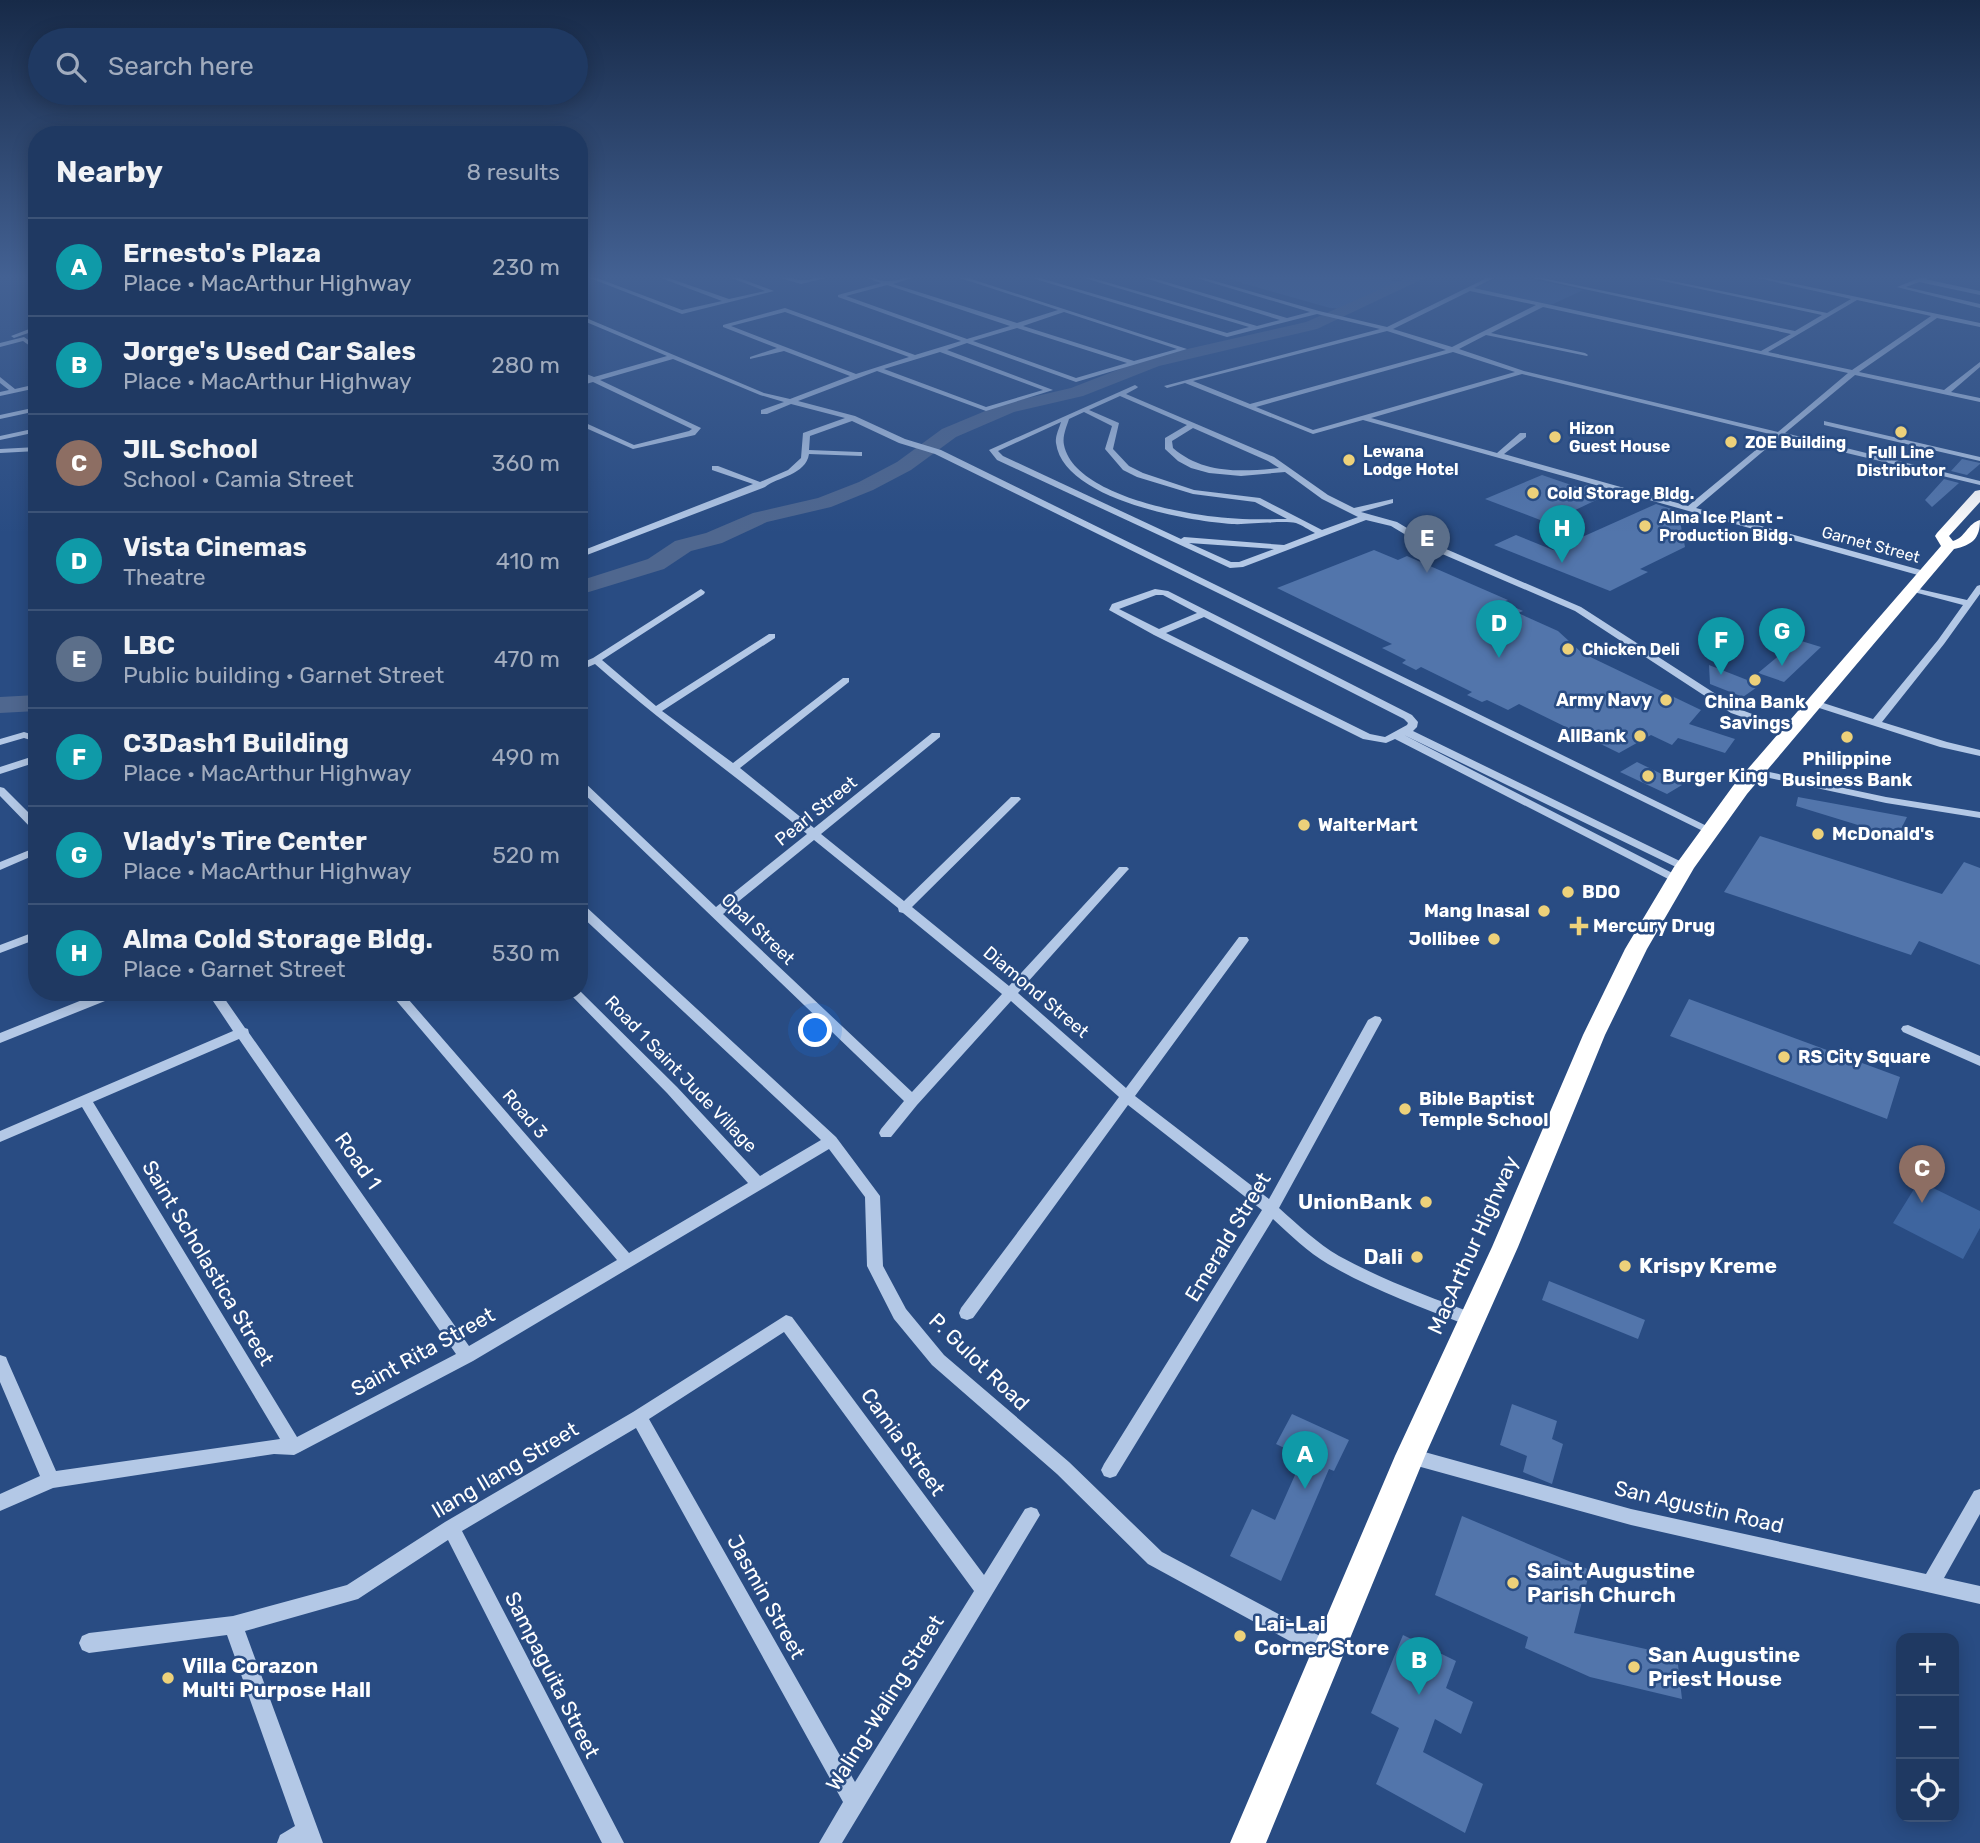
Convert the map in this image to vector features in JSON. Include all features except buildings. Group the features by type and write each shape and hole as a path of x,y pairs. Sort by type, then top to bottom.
{"highway":[{"name":"MacArthur Highway","path":"1949,546 1942,536 1980,494"},
{"name":"MacArthur Highway","path":"1248,1843 1410,1455 1505,1247 1626,967 1681,873 1755,772 1949,546 1965,542 1980,524"}],"street":[{"path":"588,382 659,361"},
{"path":"682,361 762,394 852,418 902,441 938,452 1711,831"},
{"path":"815,361 856,376"},
{"path":"764,412 902,361"},
{"path":"877,369 986,409 1051,390 972,361"},
{"path":"1022,361 1076,380 1139,361"},
{"path":"1126,361 1132,363"},
{"path":"1167,386 1267,361"},
{"path":"1251,406 1412,361"},
{"path":"1487,361 1780,436 1980,483"},
{"path":"1798,361 1980,400"},
{"path":"1689,509 1870,361"},
{"path":"1945,393 1980,364"},
{"path":"1188,382 1313,432 1522,372"},
{"path":"588,377 697,428 692,433 633,447 588,426"},
{"path":"0,379 14,391"},
{"path":"1135,387 993,450 1084,497 1230,565 1240,565 1365,517"},
{"path":"0,394 28,388"},
{"path":"1121,394 1271,459 1325,498 1365,517 1394,524 1429,545 1578,610 1735,711 1792,731"},
{"path":"1084,410 1116,425 1110,449 1126,468 1193,492 1257,499 1293,521 1321,533"},
{"path":"0,417 28,411"},
{"path":"588,552 762,485 796,469 807,453 806,435 852,418"},
{"name":"Garnet Street","path":"1364,418 1925,574"},
{"path":"1066,419 1060,444 1069,466 1105,490 1183,515 1229,521 1293,521"},
{"path":"1827,423 1980,459"},
{"path":"1192,425 1168,440 1169,449 1183,461 1235,473 1286,470"},
{"path":"0,438 28,432"},
{"path":"1497,456 1523,435"},
{"path":"1007,443 1012,462"},
{"path":"0,452 28,450"},
{"path":"807,453 859,454"},
{"path":"715,468 762,485"},
{"path":"1084,497 1105,490"},
{"path":"1354,511 1390,501"},
{"path":"1173,539 1287,547"},
{"path":"1876,722 1941,642 1980,588"},
{"path":"1913,589 1968,603"},
{"path":"588,664 701,592"},
{"path":"1158,592 1409,716 1413,722 1412,727 1386,740 1367,737 1157,633 1117,613 1115,606 1158,592"},
{"path":"1157,633 1205,614"},
{"path":"656,711 772,636"},
{"name":"Diamond Street","path":"596,660 656,711 733,768 903,909 1010,993 1125,1095 1332,1259 1384,1286 1470,1319"},
{"path":"733,768 846,680"},
{"path":"1814,703 1944,745 1980,752"},
{"path":"1401,734 1681,873"},
{"name":"Pearl Street","path":"717,914 936,735"},
{"path":"0,742 28,738"},
{"path":"0,771 28,761"},
{"path":"1755,772 1886,800 1980,815"},
{"name":"Opal Street","path":"588,792 912,1101"},
{"path":"2,795 28,820"},
{"path":"903,909 1015,799"},
{"path":"0,866 28,854"},
{"path":"886,1133 1123,869"},
{"name":"P. Gulot Road","path":"588,914 831,1141 872,1196 875,1266 900,1314 938,1360 1063,1468 1154,1558 1328,1651"},
{"path":"0,949 28,938"},
{"path":"967,1313 1125,1095 1242,940"},
{"path":"0,1038 92,1001"},
{"name":"Road 1","path":"220,1001 467,1356"},
{"name":"Road 3","path":"403,1001 627,1261"},
{"name":"Road 1 Saint Jude Village","path":"583,1001 672,1090 758,1184"},
{"name":"Emerald Street","path":"1110,1470 1271,1209 1375,1020"},
{"path":"1908,1029 1980,1061"},
{"path":"0,1137 243,1032"},
{"name":"Saint Scholastica Street","path":"85,1100 294,1447"},
{"name":"Saint Rita Street","path":"0,1503 51,1480 274,1446 294,1447 467,1356 831,1141"},
{"name":"Ilang Ilang Street","path":"89,1643 233,1625 351,1593 450,1528 639,1417 786,1322"},
{"name":"Camia Street","path":"786,1322 984,1590"},
{"path":"0,1362 51,1480"},
{"name":"Jasmin Street","path":"639,1417 854,1800"},
{"name":"San Agustin Road","path":"1410,1455 1631,1517 1932,1582 1980,1595"},
{"path":"1932,1582 1980,1497"},
{"name":"Waling-Waling Street","path":"830,1843 1031,1515"},
{"name":"Sampaguita Street","path":"450,1528 613,1843"},
{"path":"233,1625 310,1837 288,1843"}],"shaded area":[{"path":"1919,1181 1980,1211 1980,1228 1963,1259 1893,1223"}],"waterway":[{"path":"588,585 656,564 683,546 714,538 760,517 824,503 866,486 904,466 949,433 1008,408 1077,392 1158,361"},
{"path":"0,705 28,703"}],"place":[{"name":"Full Line Distributor","path":"1901,432"},
{"name":"Hizon Guest House","path":"1555,437"},
{"name":"ZOE Building","path":"1731,442"},
{"name":"Lewana Lodge Hotel","path":"1349,460"},
{"name":"Cold Storage Bldg.","path":"1533,493"},
{"name":"Alma Ice Plant - Production Bldg.","path":"1645,526"},
{"name":"Alma Cold Storage Bldg.","path":"1562,563"},
{"name":"LBC","path":"1427,573"},
{"name":"Chicken Deli","path":"1568,649"},
{"name":"Vista Cinemas","path":"1499,658"},
{"name":"Vlady's Tire Center","path":"1782,666"},
{"name":"C3Dash1 Building","path":"1721,675"},
{"name":"China Bank Savings","path":"1755,680"},
{"name":"Army Navy","path":"1666,700"},
{"name":"AllBank","path":"1640,736"},
{"name":"Philippine Business Bank","path":"1847,737"},
{"name":"Burger King","path":"1648,776"},
{"name":"WalterMart","path":"1304,825"},
{"name":"McDonald's","path":"1818,834"},
{"name":"BDO","path":"1568,892"},
{"name":"Mang Inasal","path":"1544,911"},
{"name":"Mercury Drug","path":"1579,926"},
{"name":"Jollibee","path":"1494,939"},
{"name":"RS City Square","path":"1784,1057"},
{"name":"Bible Baptist Temple School","path":"1405,1109"},
{"name":"UnionBank","path":"1426,1202"},
{"name":"JIL School","path":"1922,1203"},
{"name":"Dali","path":"1417,1257"},
{"name":"Krispy Kreme","path":"1625,1266"},
{"name":"Ernesto's Plaza","path":"1305,1489"},
{"name":"Saint Augustine Parish Church","path":"1513,1583"},
{"name":"Lai-Lai Corner Store","path":"1240,1636"},
{"name":"San Augustine Priest House","path":"1634,1667"},
{"name":"Villa Corazon Multi Purpose Hall","path":"168,1678"},
{"name":"Jorge's Used Car Sales","path":"1419,1695"}]}
